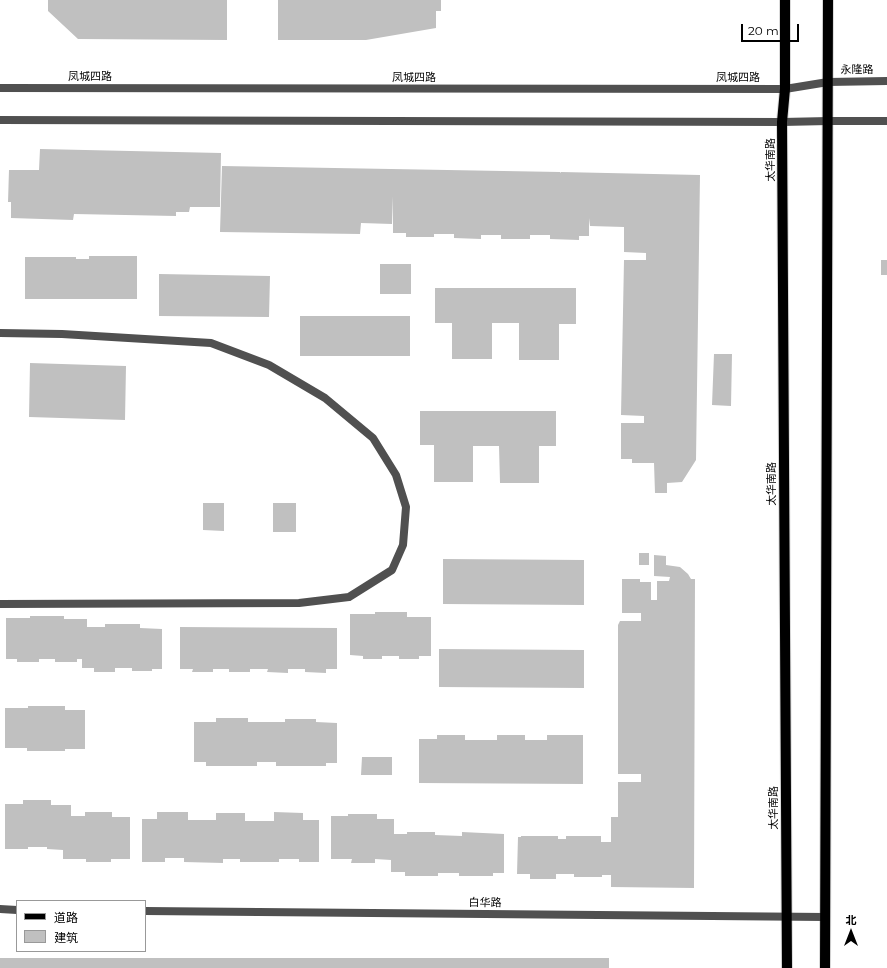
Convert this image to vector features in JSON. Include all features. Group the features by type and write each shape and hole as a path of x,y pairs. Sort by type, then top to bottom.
{"main road":[{"name":"太华南路","path":"785,0 782,122 787,968"},
{"path":"825,968 829,121 828,0"}],"street":[{"name":"永隆路","path":"828,82 887,81"},
{"name":"凤城四路","path":"0,88 784,89 828,82"},
{"path":"0,120 887,121"},
{"path":"0,333 62,334 211,343 269,365 325,398 373,438 396,475 406,507 403,545 392,570 349,597 299,603 0,604"},
{"path":"0,909 16,910"},
{"name":"白华路","path":"146,911 787,918 825,917"}],"building":[{"path":"48,0 227,0 227,40 78,39 48,11"},
{"path":"278,0 441,0 441,11 436,11 436,28 366,40 278,40"},
{"path":"40,149 221,153 220,207 190,207 189,212 176,212 176,216 74,214 73,220 11,218 11,202 8,202 9,170 39,170"},
{"path":"222,166 700,175 696,460 682,482 667,483 667,493 655,493 654,463 632,463 632,459 621,459 621,423 644,423 644,416 621,415 624,260 646,260 646,253 624,252 624,227 590,226 589,218 589,236 579,236 579,240 550,239 550,235 530,235 530,239 501,239 501,235 481,235 481,239 454,238 454,234 434,234 434,237 406,237 406,233 393,233 393,196 392,224 361,223 360,234 220,232"},
{"path":"89,256 137,256 137,299 25,299 25,257 76,257 76,259 89,259"},
{"path":"881,260 887,260 887,275 881,275"},
{"path":"380,264 411,264 411,294 380,294"},
{"path":"159,274 270,276 269,317 159,316"},
{"path":"435,288 576,288 576,324 559,324 559,360 519,360 519,323 492,323 492,359 452,359 452,323 435,323"},
{"path":"300,316 410,316 410,356 300,356"},
{"path":"714,354 732,354 731,406 712,405"},
{"path":"30,363 126,366 125,420 29,417"},
{"path":"420,411 556,411 556,446 539,446 539,483 500,483 499,446 473,446 473,482 434,482 434,445 420,445"},
{"path":"203,503 224,503 224,531 203,530"},
{"path":"273,503 296,503 296,532 273,532"},
{"path":"639,553 649,553 649,565 639,565"},
{"path":"654,555 666,556 666,565 680,567 691,579 695,579 694,888 611,887 611,875 602,875 602,877 574,877 574,874 556,874 556,879 530,879 530,874 517,874 518,837 558,836 558,839 566,839 566,836 601,836 601,842 611,842 611,817 618,817 618,782 641,782 641,774 618,774 618,625 620,621 641,621 641,613 622,613 622,579 640,579 640,582 651,582 651,600 657,600 657,581 669,581 670,577 654,576"},
{"path":"443,559 584,560 584,605 443,604"},
{"path":"375,612 407,612 407,617 431,617 431,656 419,656 419,659 399,659 399,656 382,656 382,659 363,659 363,656 350,655 350,614 375,614"},
{"path":"30,616 64,616 64,619 87,619 87,627 105,627 105,624 140,624 140,628 162,629 162,669 152,669 152,671 132,671 132,668 115,668 115,672 94,672 94,668 82,668 82,659 77,659 77,662 55,662 55,659 39,659 39,662 17,662 17,659 6,659 6,618 30,618"},
{"path":"180,627 337,628 337,669 326,669 326,673 305,672 305,669 288,669 288,673 267,672 268,669 250,669 250,672 229,672 229,669 213,669 213,672 192,672 193,669 180,669"},
{"path":"439,649 584,650 584,688 439,687"},
{"path":"28,706 65,706 65,710 85,710 85,749 65,749 65,751 27,751 27,748 5,748 5,708 28,708"},
{"path":"216,718 248,718 248,722 285,722 285,719 316,719 316,722 337,723 337,763 326,763 326,766 276,766 276,762 257,762 257,766 206,766 206,762 194,762 194,722 216,722"},
{"path":"437,735 465,735 465,740 497,740 497,735 525,735 525,740 547,740 547,735 583,735 583,784 419,783 419,739 437,739"},
{"path":"362,757 392,757 392,775 361,775"},
{"path":"23,800 51,800 51,805 71,805 71,816 85,816 85,812 112,812 112,817 130,817 130,859 111,859 111,862 86,862 86,859 63,859 63,850 47,849 47,847 5,849 5,804 23,804"},
{"path":"157,812 188,812 188,820 216,820 216,813 245,813 245,821 274,821 274,812 303,813 303,820 319,820 319,862 299,862 299,859 279,859 279,862 240,862 240,859 223,859 223,863 184,862 184,858 165,858 165,862 142,862 142,819 157,819"},
{"path":"348,814 377,814 377,819 394,819 394,834 407,834 407,832 435,832 435,835 462,836 462,832 504,834 504,873 493,873 493,876 459,876 459,873 438,873 438,876 405,876 405,872 391,872 391,860 375,859 375,863 351,863 352,859 331,859 331,816 348,816"},
{"path":"0,958 609,958 609,968 0,968"}]}
